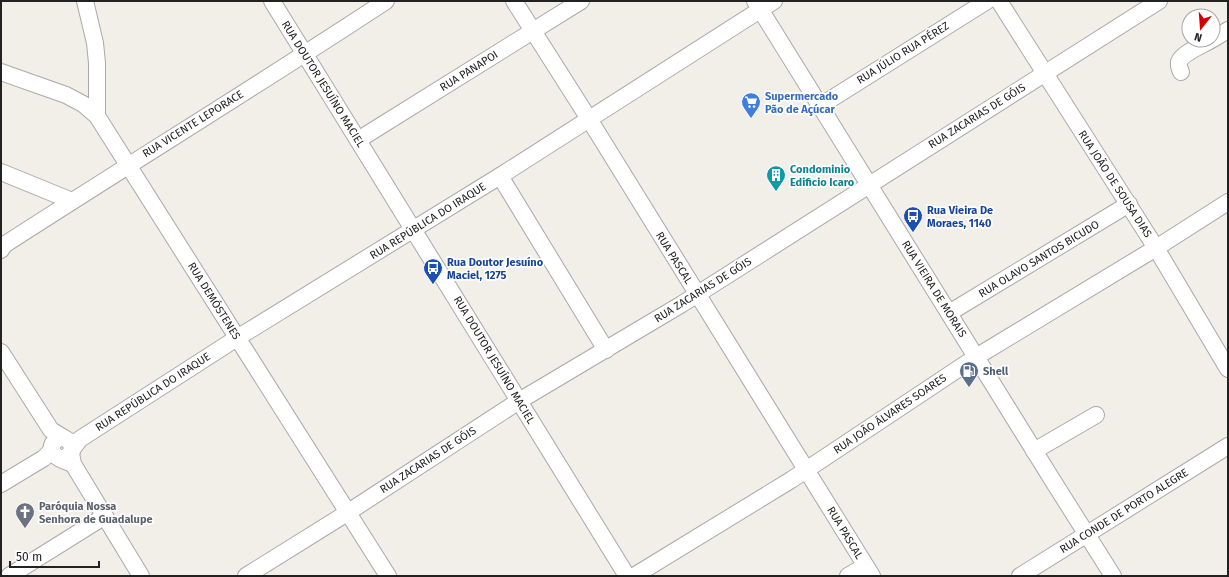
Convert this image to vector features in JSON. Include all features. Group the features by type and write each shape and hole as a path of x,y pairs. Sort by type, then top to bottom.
{"street":[{"path":"85,1 95,44 97,63 97,116"},
{"name":"RUA DOUTOR JESUÍNO MACIEL","path":"272,1 627,576"},
{"name":"RUA VICENTE LEPORACE","path":"1,250 4,246 128,165 305,55 386,1"},
{"name":"RUA PASCAL","path":"514,1 589,119 869,571"},
{"name":"RUA PANAPOI","path":"358,140 581,1"},
{"name":"RUA REPÚBLICA DO IRAQUE","path":"1,484 62,448 500,176 589,119 758,5 774,1"},
{"name":"RUA JÚLIO RUA PÉREZ","path":"820,106 987,1"},
{"name":"RUA JOÃO DE SOUSA DIAS","path":"998,1 1129,204 1228,368"},
{"name":"RUA ZACARIAS DE GÓIS","path":"246,576 347,513 519,401 606,350 696,294 1159,1"},
{"name":"RUA VIEIRA DE MORAIS","path":"758,5 1113,576"},
{"path":"1181,72 1178,66 1179,62 1188,53 1197,48"},
{"name":"RUA DEMÓSTENES","path":"1,72 71,97 97,116 388,576"},
{"path":"1,172 72,202"},
{"path":"500,176 606,350"},
{"name":"RUA JOÃO ÁLVARES SOARES","path":"634,576 807,470 976,357 1156,248 1228,202"},
{"name":"RUA OLAVO SANTOS BICUDO","path":"949,313 1129,204"},
{"path":"1,352 105,516 141,576"},
{"path":"1034,451 1096,415"},
{"name":"RUA CONDE DE PORTO ALEGRE","path":"1020,576 1228,446"},
{"path":"9,576 105,516"},
{"path":"848,576 869,571"}],"place":[{"name":"Supermercado Pão de Açúcar","path":"751,119"},
{"name":"Condominio Edificio Icaro","path":"776,192"},
{"name":"Rua Vieira De Moraes, 1140","path":"913,233"},
{"name":"Rua Doutor Jesuíno Maciel, 1275","path":"433,285"},
{"name":"Shell","path":"969,388"},
{"name":"Paróquia Nossa Senhora de Guadalupe","path":"25,529"}]}
